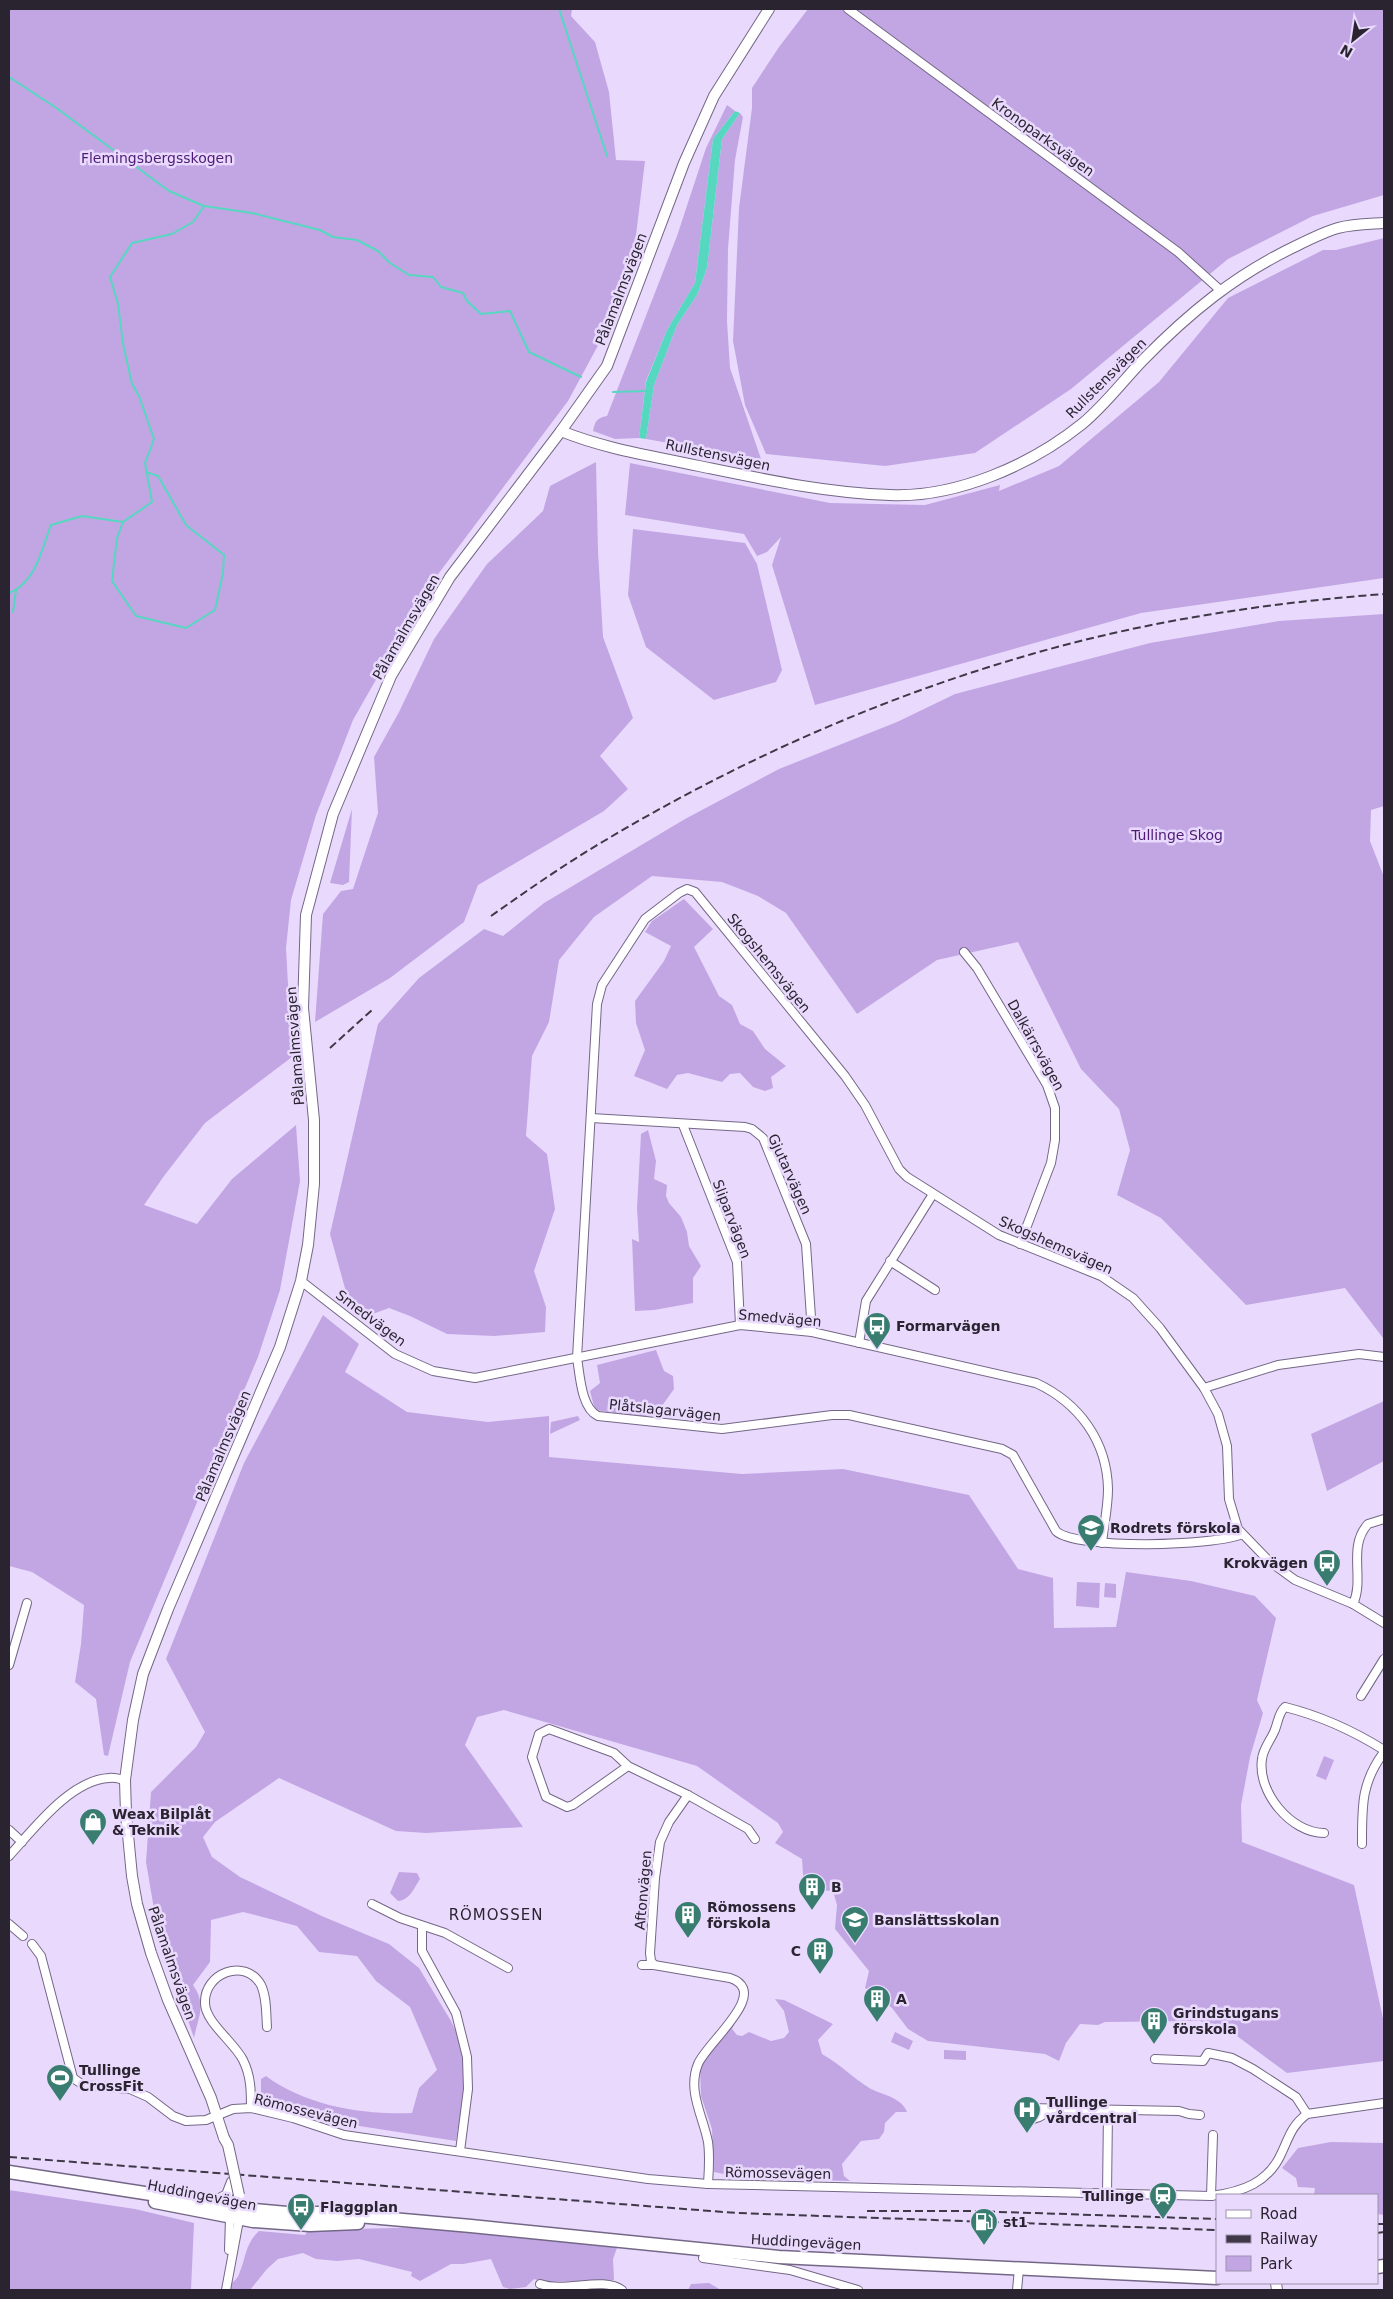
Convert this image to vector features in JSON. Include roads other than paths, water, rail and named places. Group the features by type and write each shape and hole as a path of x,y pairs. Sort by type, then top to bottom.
{"main road":[{"name":"Huddingevägen","path":"9,2172 234,2205 310,2225 394,2220 779,2257 1216,2278"},
{"name":"Huddingevägen","path":"65,2180 234,2205"}],"street":[{"name":"Pålamalmsvägen","path":"234,2205 224,2138 217,2116 168,2000 151,1953 138,1904 132,1876 125,1780 133,1720 143,1674 172,1600 280,1347 301,1281 308,1246 314,1184 314,1120 303,1008 306,915 333,814 396,668 450,577 561,431 607,366 621,334 684,163 714,96 769,9"},
{"name":"Pålamalmsvägen","path":"762,20 774,9"},
{"name":"Kronoparksvägen","path":"848,9 1178,252 1220,290"},
{"name":"Rullstensvägen","path":"561,431 591,442 739,474 831,490 892,496 942,490 983,480 1046,449 1072,432 1107,400 1175,328 1220,290 1267,260 1329,231 1342,227 1384,223"},
{"name":"Plåtslagarvägen","path":"687,889 667,901 645,919 599,991 576,1358 587,1404 593,1413 598,1416 722,1430 832,1414 849,1414 1002,1449 1013,1455 1056,1531 1062,1536 1102,1543 1215,1542 1231,1539 1242,1534"},
{"name":"Skogshemsvägen","path":"687,889 698,894 845,1076 865,1105 898,1169 933,1194 999,1235 1092,1272 1133,1298 1160,1328 1204,1388 1218,1414 1229,1461 1229,1499 1238,1529 1269,1561 1295,1580 1353,1604 1384,1623"},
{"name":"Dalkärrsvägen","path":"964,952 977,968 1044,1080 1055,1108 1055,1140 1051,1163 1020,1244"},
{"name":"Gjutarvägen","path":"591,1118 683,1125 745,1127 752,1129 764,1138 806,1244 812,1332"},
{"name":"Sliparvägen","path":"683,1125 737,1262 740,1325"},
{"path":"859,1343 866,1300 933,1194"},
{"path":"890,1261 935,1290"},
{"name":"Smedvägen","path":"301,1281 395,1354 433,1371 475,1378 740,1325 812,1332 1036,1383 1069,1402 1096,1437 1105,1467 1108,1488 1102,1543"},
{"path":"1204,1388 1278,1365 1359,1354 1384,1357"},
{"path":"1353,1604 1358,1585 1358,1543 1368,1524 1384,1519"},
{"path":"9,1665 27,1603"},
{"path":"1361,1696 1384,1659"},
{"path":"1324,1834 1308,1831 1287,1816 1270,1798 1263,1782 1262,1755 1284,1707 1325,1719 1356,1732 1384,1751 1365,1788 1362,1809 1362,1844"},
{"path":"628,1766 573,1805 567,1807 546,1797 532,1757 539,1734 549,1729 614,1753 628,1766 688,1795 748,1830 755,1839"},
{"path":"9,1856 54,1807 73,1792 93,1782 109,1778 125,1780"},
{"name":"Aftonvägen","path":"654,1965 651,1961 650,1953 657,1855 660,1842 669,1822 688,1795"},
{"path":"9,1830 22,1842"},
{"path":"372,1904 422,1927 432,1927 445,1933 508,1968"},
{"path":"9,1924 23,1936"},
{"path":"422,1927 422,1950 456,2012 466,2058 468,2089 460,2151"},
{"name":"Römossevägen","path":"32,1944 41,1956 73,2078 83,2085 130,2089 148,2097 173,2116 186,2121 206,2120 233,2110 251,2108 293,2118 344,2135 611,2175 708,2184 1216,2195"},
{"path":"642,1965 654,1965 730,1978 740,1981 745,1988 744,2000 740,2010 703,2052 696,2067 694,2090 705,2130 710,2158 708,2184"},
{"path":"251,2108 251,2086 246,2067 236,2048 206,2011 205,1996 209,1985 228,1971 240,1970 253,1976 260,1984 264,1994 266,2027"},
{"path":"1155,2060 1204,2061 1208,2054 1232,2058 1296,2097 1307,2114 1384,2103"},
{"path":"1050,2109 1179,2111 1200,2115"},
{"path":"1107,2194 1108,2110"},
{"name":"Römossevägen","path":"1220,2194 1244,2189 1269,2174 1282,2153 1291,2130 1307,2114"},
{"path":"1211,2196 1214,2135"},
{"name":"Pålamalmsvägen","path":"224,2138 228,2144 234,2205"},
{"path":"226,2290 234,2205"},
{"path":"702,2258 790,2270 858,2290"},
{"path":"1018,2290 1019,2269"},
{"path":"540,2284 552,2288 609,2284 622,2290"}],"waterway":[{"path":"559,9 607,156"},
{"path":"9,77 55,107 169,191 204,206 252,213 320,230 333,237 357,240 378,251 390,263 409,275 433,277 441,287 463,293 467,301 481,314 510,311 529,352 581,377"},
{"path":"9,593 18,588 32,573 51,525 82,516 123,522 152,502 145,463 154,439 139,396 132,384 123,344 118,304 110,277 132,243 172,234 193,222 204,206"},
{"path":"613,392 646,391"},
{"path":"123,522 117,538 112,581 136,616 186,628 215,610 223,573 224,555 186,525 158,476 146,472"},
{"path":"13,612 16,590"}],"railway":[{"path":"491,916 589,850 706,784 812,734 921,690 1032,654 1118,632 1251,608 1384,594"},
{"path":"330,1048 372,1010"},
{"path":"9,2157 737,2213 1216,2230"},
{"path":"867,2211 971,2211 1216,2219"},
{"path":"1378,2224 1384,2224"},
{"path":"1378,2233 1384,2232"}],"place":[{"name":"Formarvägen","path":"877,1350"},
{"name":"Rodrets förskola","path":"1091,1552"},
{"name":"Krokvägen","path":"1327,1587"},
{"name":"Weax Bilplåt & Teknik","path":"93,1846"},
{"name":"B","path":"812,1911"},
{"name":"Römossens förskola","path":"688,1939"},
{"name":"Banslättsskolan","path":"855,1944"},
{"name":"C","path":"820,1975"},
{"name":"A","path":"877,2023"},
{"name":"Grindstugans förskola","path":"1154,2045"},
{"name":"Tullinge CrossFit","path":"60,2102"},
{"name":"Tullinge vårdcentral","path":"1027,2134"},
{"name":"Tullinge","path":"1163,2220"},
{"name":"Flaggplan","path":"301,2231"},
{"name":"st1","path":"984,2246"}],"district":[{"name":"RÖMOSSEN","path":"496,1915"}],"park label":[{"name":"Flemingsbergsskogen","path":"157,158"},
{"name":"Tullinge Skog","path":"1177,835"}]}
